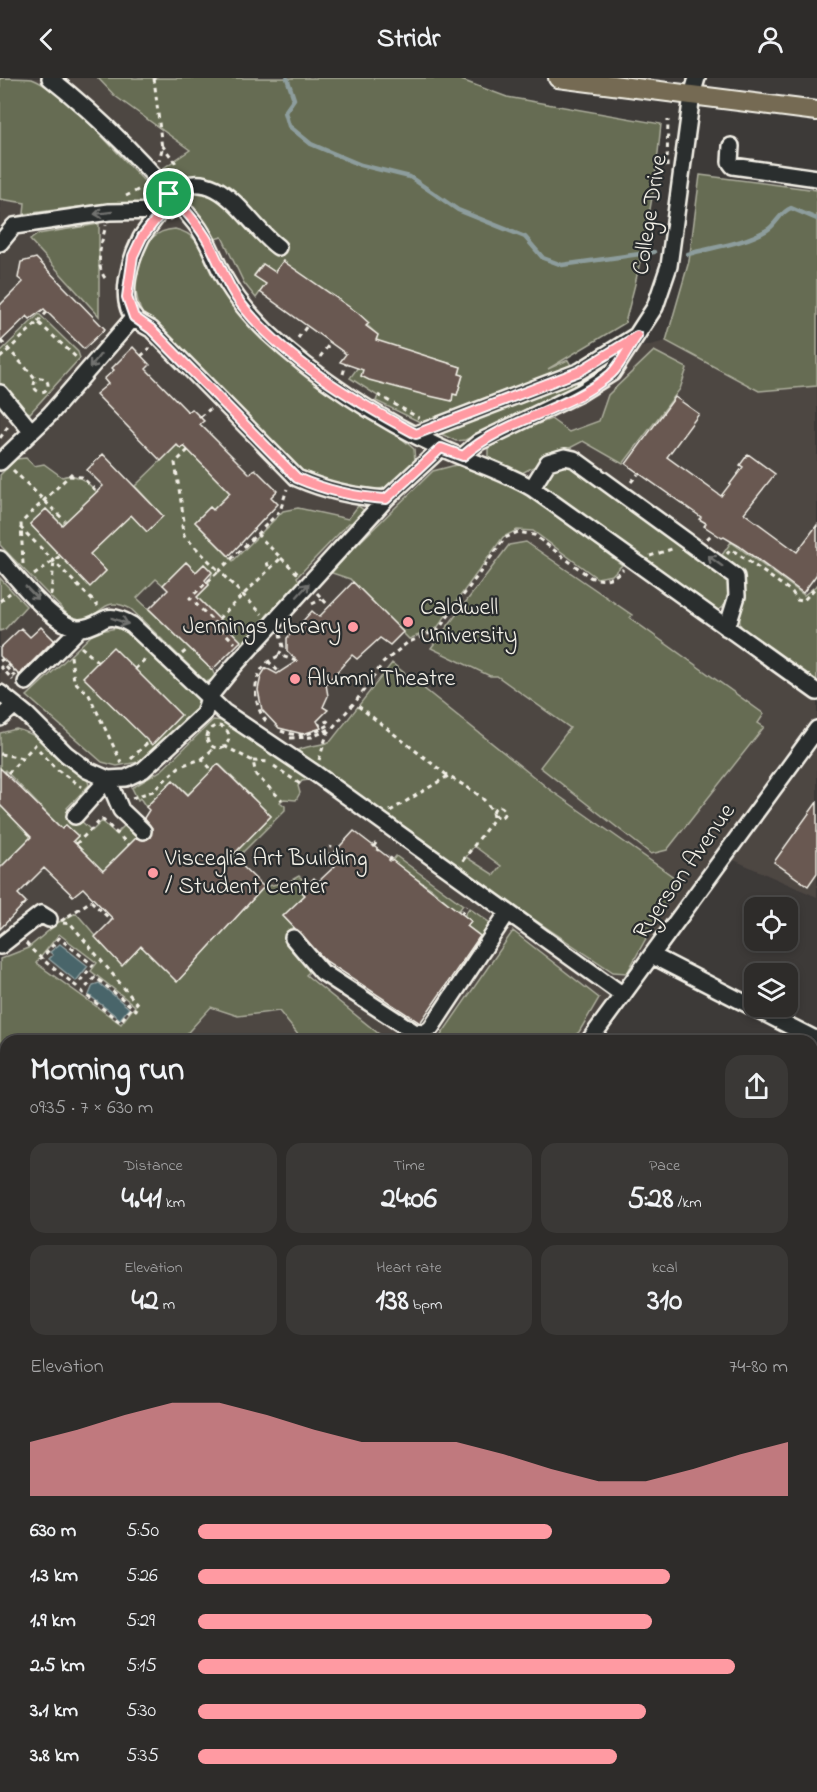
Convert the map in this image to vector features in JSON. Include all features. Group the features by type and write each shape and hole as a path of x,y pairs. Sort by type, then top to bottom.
{"main road":[{"path":"558,78 694,87 817,111"}],"street":[{"path":"50,78 74,97 162,182 209,243 224,277 240,303 267,331 310,369 364,405 441,448 507,474 532,488 817,692"},
{"name":"College Drive","path":"463,456 479,442 580,393 612,373 637,336 655,307 669,266 694,87"},
{"path":"731,146 730,162 733,166 817,178"},
{"path":"162,182 161,213 142,237 129,273 127,297 134,317 151,329 297,478 325,490 359,497 386,499"},
{"path":"162,182 179,187 195,184 215,188 232,199 278,248"},
{"path":"0,243 7,225 109,212 161,213 169,211 187,215"},
{"path":"5,464 31,431 134,317"},
{"name":"College Drive","path":"416,434 580,371 637,336"},
{"path":"0,393 31,431"},
{"path":"0,693 66,754 87,770 108,779 126,778 156,761 204,714 210,698 234,666 386,499 441,448"},
{"path":"532,488 548,462 565,457 574,459 736,577 737,596 727,628"},
{"path":"0,559 59,620 80,628"},
{"path":"22,678 80,628 109,617 119,618 132,625 224,712 324,780 623,995"},
{"path":"0,718 15,705"},
{"name":"Ryerson Avenue","path":"593,1035 817,729"},
{"path":"75,816 108,779"},
{"path":"108,779 121,810 143,831"},
{"path":"294,938 322,972 414,1032 424,1033 431,1028 508,912"},
{"path":"0,946 41,914 49,919"},
{"path":"653,956 807,1035"}],"path":[{"path":"154,78 162,155 162,182"},
{"path":"668,120 666,162 668,169"},
{"path":"161,143 176,162 179,177"},
{"path":"105,278 100,272 99,261 107,222"},
{"path":"0,358 47,312"},
{"path":"38,322 89,369"},
{"path":"305,344 298,338 307,327"},
{"path":"1,341 36,380"},
{"path":"147,342 159,354"},
{"path":"320,357 330,343"},
{"path":"141,356 151,347"},
{"path":"313,351 328,363"},
{"path":"343,374 346,364"},
{"path":"336,368 350,378"},
{"path":"46,379 48,386 46,390 36,390 34,383 36,380 46,379"},
{"path":"372,392 418,418 426,419"},
{"path":"204,400 219,416"},
{"path":"200,417 211,408"},
{"path":"188,450 175,463 184,536 266,618"},
{"path":"5,464 65,521"},
{"path":"24,571 21,523 74,472"},
{"path":"69,476 82,477 97,492"},
{"path":"281,558 214,623 190,598 280,511 287,490 284,481"},
{"path":"20,527 99,607"},
{"path":"316,768 327,734 356,701 383,663 407,643 438,630 505,538 518,532 534,535 590,578 597,580 615,576 625,566"},
{"path":"705,540 713,533"},
{"path":"257,534 302,579"},
{"path":"643,558 673,549"},
{"path":"730,559 726,555 731,549 792,592 797,600 803,601 817,586"},
{"path":"30,578 60,556"},
{"path":"51,600 54,561"},
{"path":"267,562 269,569"},
{"path":"0,601 15,589"},
{"path":"321,597 329,606"},
{"path":"267,723 259,710 256,695 257,680 268,661 279,655 283,647 282,639 275,628"},
{"path":"70,651 74,681 89,695 123,766 149,741"},
{"path":"90,655 98,662"},
{"path":"279,655 296,661"},
{"path":"268,661 280,673"},
{"path":"0,666 17,684 19,681 5,666 8,664 22,678"},
{"path":"358,706 488,804 494,812 493,820 454,873"},
{"path":"320,724 327,721 330,724 320,731 297,735 273,728 286,737 297,739 312,737 332,728"},
{"path":"214,748 207,740 207,732 213,727 223,728"},
{"path":"224,746 229,736"},
{"path":"8,773 35,746 28,738"},
{"path":"131,799 153,790 180,766 202,759 214,748 224,746 253,761 268,761 300,784"},
{"path":"0,754 23,758"},
{"path":"202,759 213,770"},
{"path":"253,761 256,774 282,800"},
{"path":"383,815 448,776"},
{"path":"76,844 102,819 129,845"},
{"path":"376,843 374,846 378,849 376,851"},
{"path":"314,862 318,865 330,854 331,846"},
{"path":"389,861 394,855"},
{"path":"111,920 91,901 59,922 71,924 138,1005 136,1010 95,977 82,992 120,1022 132,1007"},
{"path":"460,914 466,906"},
{"path":"42,958 58,938 93,965 76,986 42,958 24,941 49,919"}],"shaded area":[{"name":"Caldwell University","path":"0,78 98,78 115,96 191,150 540,373 666,341 759,391 817,386 817,897 718,853 624,983 582,1035 136,1035 35,963 0,974"}],"green space":[{"path":"0,78 32,79 60,96 145,182 150,189 152,204 101,204 24,214 25,203 0,199"},
{"path":"98,78 456,78 507,97 661,124 648,225 625,323 548,369 568,360 572,367 428,423 418,421 376,401 378,396 350,378 358,367 364,368 361,376 451,400 453,394 457,395 463,375 459,374 461,367 376,341 378,335 334,296 283,261 275,272 263,264 254,275 266,284 256,298 244,283 222,237 215,239 162,169 190,150 115,96"},
{"path":"700,175 817,190 817,386 759,391 666,341 689,261"},
{"path":"99,224 99,316 30,240 38,234"},
{"path":"175,229 191,236 196,241 212,275 228,300 248,324 280,355 326,392 383,426 414,449 415,462 391,486 376,490 343,488 299,473 143,315 136,290 138,262 143,249 151,239 161,232"},
{"path":"39,314 78,352 80,358 30,413 22,410 0,386 0,352"},
{"path":"654,351 687,368 680,389 623,464 583,441 522,473 488,458 488,443 551,419 569,432 599,421 608,395"},
{"path":"586,375 585,382 465,440 456,441 441,434 458,424"},
{"path":"177,445 181,449 184,446 230,493 213,510 210,507 195,522 233,561 283,511 298,508 348,519 358,506 365,511 355,523 349,523 297,577 300,583 267,615 246,648 197,597 209,585 212,573 204,564 196,572 186,562 163,585 156,579 137,598 212,670 216,678 206,682 131,609 115,604 104,607 83,620 69,616 0,545 0,475 16,459 26,458 34,466 44,464 62,477 81,478 97,492 62,525 46,509 30,524 90,586 106,571 90,554 131,515 147,531 163,516 135,486"},
{"path":"456,465 476,469 520,490 543,504 622,565 612,575 597,578 533,531 517,530 503,537 437,628 409,639 350,579 329,572 433,471"},
{"path":"565,466 577,468 722,574 729,589 726,604 717,611 712,609 546,488 543,484 550,470"},
{"path":"526,542 632,615 630,618 764,714 758,723 764,727 667,850 651,854 540,767 570,728 497,676 490,676 431,648 509,545"},
{"path":"731,542 804,595 817,585 817,683 741,627 739,616 745,591 743,575 722,555"},
{"path":"0,578 26,606 5,629 0,631"},
{"path":"117,628 131,633 198,697 201,706 143,761 117,766 102,762 27,696 95,632"},
{"path":"392,663 549,789 678,880 627,973 613,972 457,868 295,752 331,741","holes":["474,846 501,866 494,875 466,857"]},
{"path":"213,720 226,721 309,780 302,781 298,786 300,793 296,800 284,799 280,802 285,806 285,810 236,859 232,856 271,816 220,765 188,794 173,780 146,807 140,798 138,800 132,788 162,770"},
{"path":"16,729 27,732 45,743 87,778 89,785 67,808 92,831 102,821 116,834 126,824 140,834 103,871 73,841 78,836 66,825 62,829 5,770 0,775 0,733"},
{"path":"0,805 31,837 0,868"},
{"path":"396,856 463,905 458,912 432,889 391,862"},
{"path":"299,876 308,885 301,891 305,895 283,916 323,959 306,975 380,1035 298,1035 279,1011 238,1016 211,1007 185,1035 0,1035 0,959 28,948 59,922 76,913 122,966 141,946 177,982 264,887 290,881","holes":["59,934 97,963 91,971 135,1006 121,1024 36,963"]},
{"path":"469,908 493,925 484,939 467,926 471,921 464,916"},
{"path":"513,931 599,998 575,1035 441,1035"}],"water":[{"path":"60,944 88,966 76,981 49,959 53,955 50,952"},
{"path":"99,983 129,1008 120,1019 89,995 93,985"}],"building":[{"path":"36,258 105,329 84,349 44,309 30,319 27,316 0,342 0,305 23,282 18,278 21,262"},
{"path":"283,261 358,313 369,323 366,326 378,335 376,340 461,367 459,374 463,375 457,395 453,394 452,401 369,380 361,376 363,370 340,362 346,354 260,292 266,284 254,276 263,264 275,272"},
{"path":"133,347 150,365 146,369 188,412 192,409 204,421 200,424 250,474 255,469 277,491 271,497 278,504 229,556 195,522 210,507 213,510 230,493 184,446 181,449 177,445 161,461 96,394 108,384 104,379 114,370 112,368"},
{"path":"675,397 699,414 667,457 721,496 743,467 740,465 748,454 775,474 744,513 797,552 817,525 817,574 803,593 739,546 704,526 706,523 699,519 701,517 626,464"},
{"path":"103,454 163,516 147,532 131,515 90,554 106,571 90,587 30,524 46,509 62,525 103,486 87,470"},
{"path":"186,562 196,572 204,564 212,572 205,580 209,585 197,597 241,641 212,670 149,609 168,590 163,585"},
{"path":"353,582 403,632 390,645 380,638 357,659 352,655 326,684 328,696 323,707 328,710 317,721 321,728 303,734 279,728 262,710 258,690 261,676 266,668 277,674 297,661 287,651 287,638 312,611 319,617"},
{"path":"41,627 54,640 19,675 0,656 0,648 21,628 30,637"},
{"path":"113,647 181,715 152,745 83,677"},
{"name":"Visceglia Art Building / Student Center","path":"218,764 271,816 232,856 264,887 177,982 141,946 122,966 95,937 113,919 83,888 73,896 44,868 18,894 26,902 0,929 0,868 31,837 0,805 0,768 62,829 66,825 78,836 73,841 103,871 136,838 145,840 150,837 152,828 144,818 149,810 146,807 173,780 188,795"},
{"path":"817,802 817,873 808,886 774,862"},
{"path":"354,831 471,921 467,926 480,936 420,1023 326,961 283,916 305,895 301,891 314,878 318,882 335,866 328,859"}],"waterway":[{"path":"287,78 294,99 285,112 289,126 311,144 361,165 410,177 458,210 525,237 543,258 562,265 654,252"},
{"path":"688,254 758,235 770,228 784,212 791,208 817,219"}],"place":[{"name":"Caldwell University","path":"408,622"},
{"name":"Jennings Library","path":"353,627"},
{"name":"Alumni Theatre","path":"295,679"},
{"name":"Visceglia Art Building / Student Center","path":"153,873"}],"route":[{"path":"159,183 169,194 209,243 224,277 240,303 267,331 310,369 364,405 416,434 580,371 637,336 612,373 580,393 479,442 463,456 441,448 386,499 359,497 325,490 297,478 151,329 134,317 127,297 133,256 142,237 161,213 163,193 159,183"}]}
